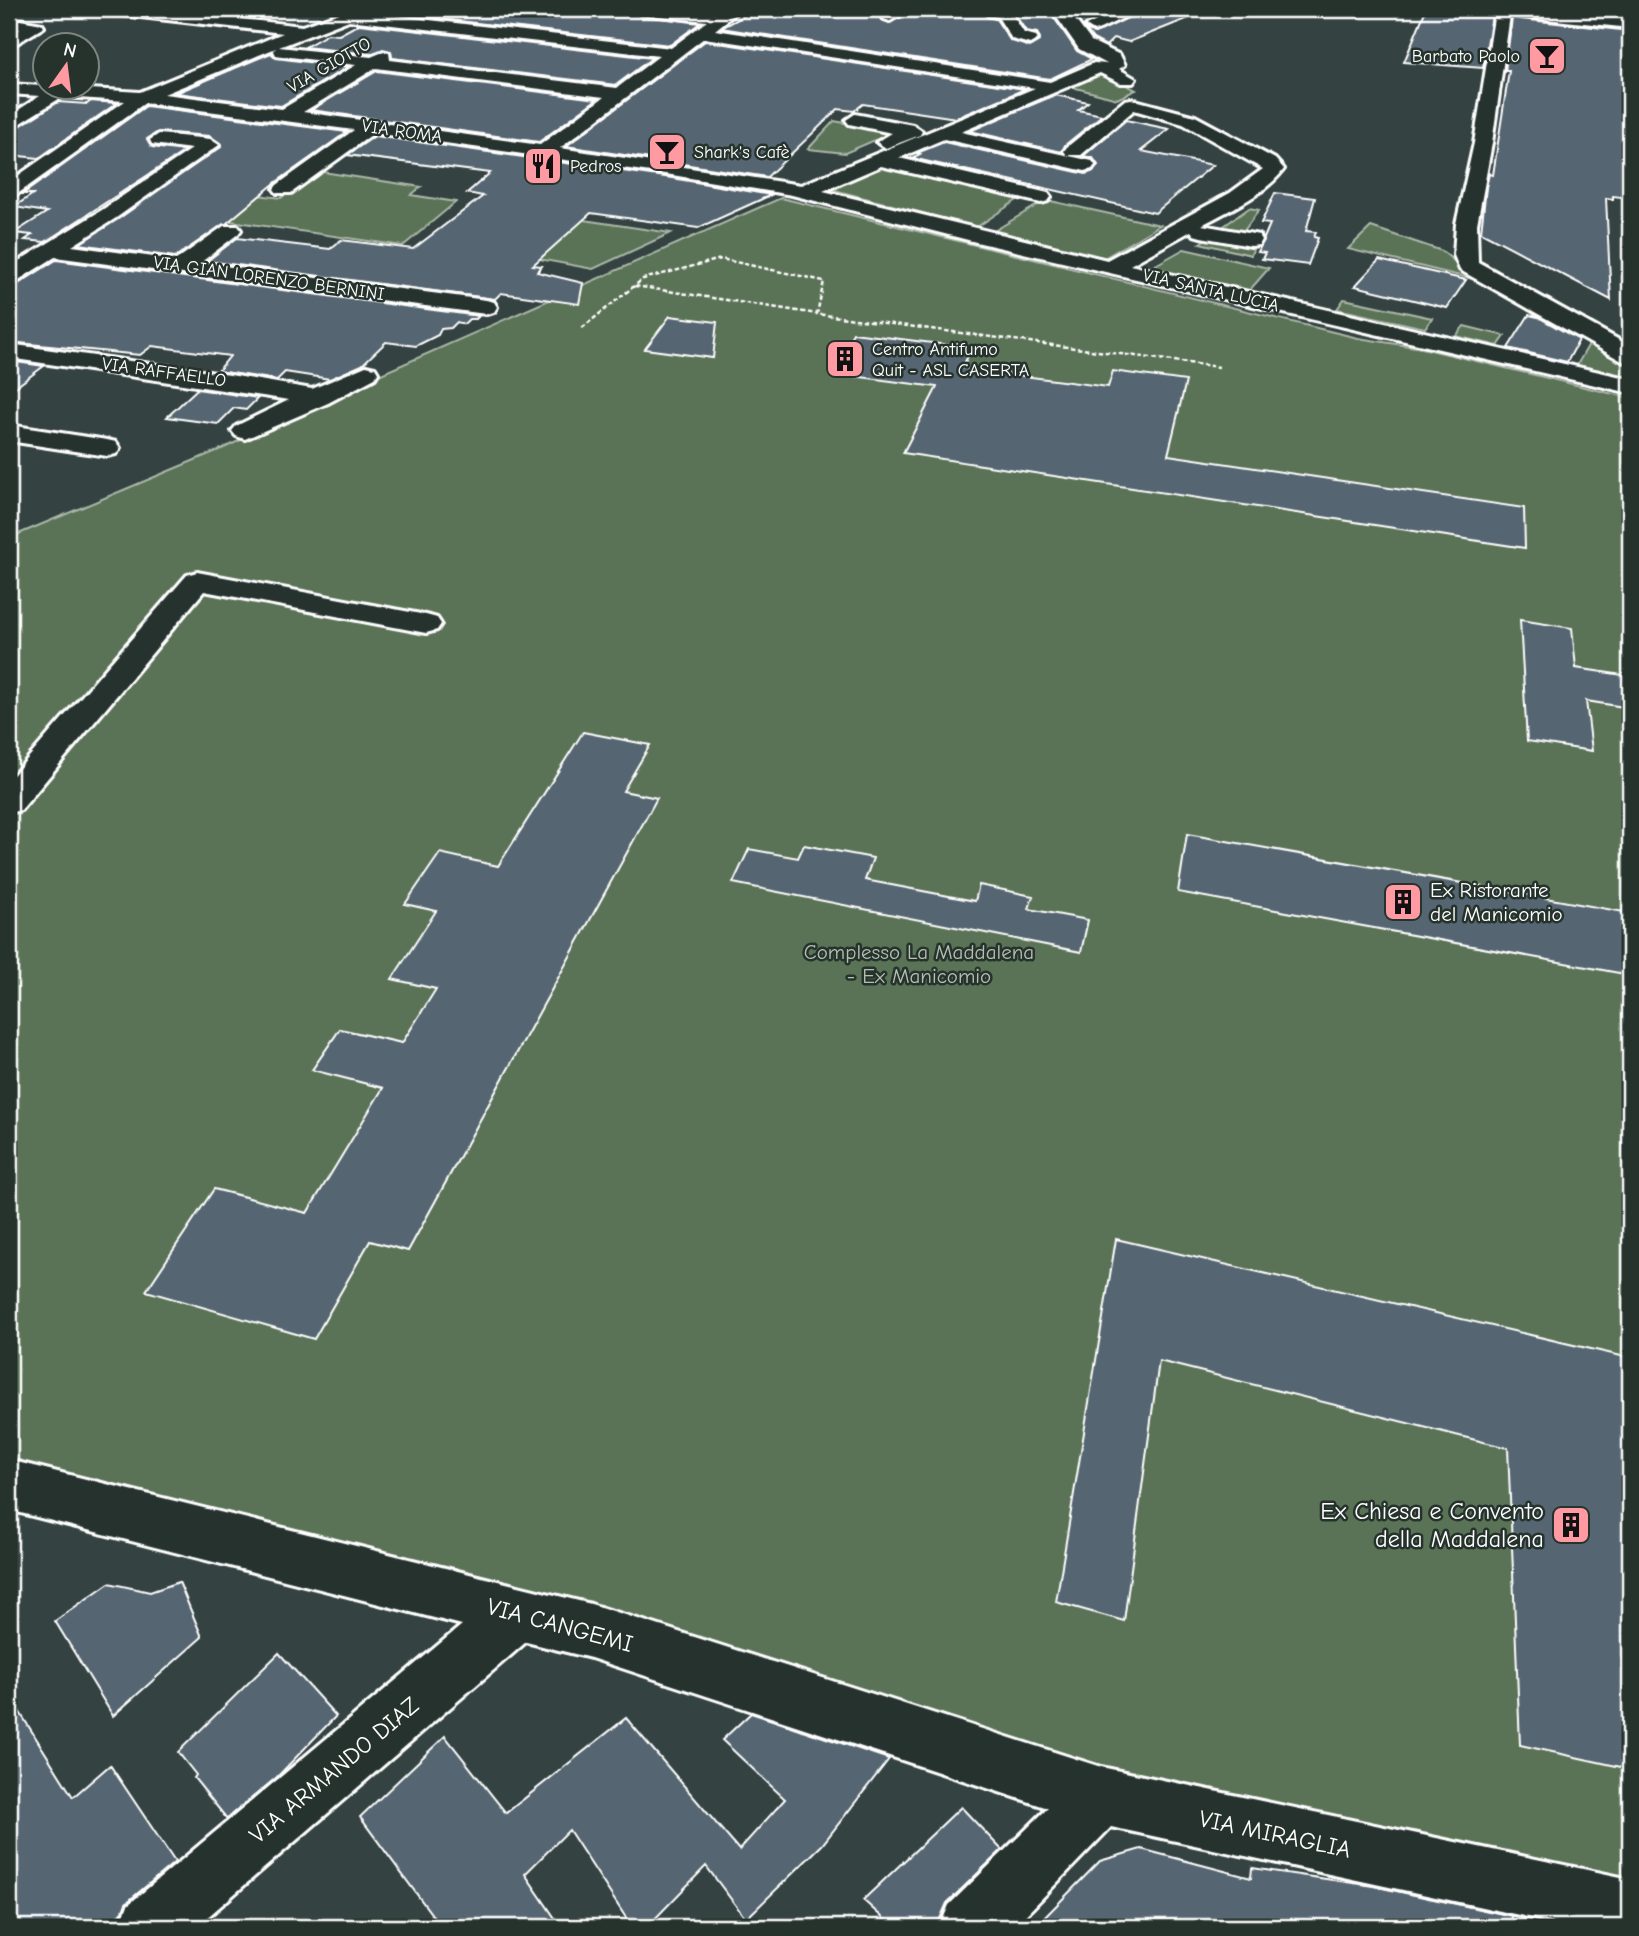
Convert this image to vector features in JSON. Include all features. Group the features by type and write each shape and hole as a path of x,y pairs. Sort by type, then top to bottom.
{"street":[{"path":"114,9 303,31"},
{"path":"215,20 237,9"},
{"path":"9,191 142,97 303,31 365,9"},
{"path":"417,37 466,9"},
{"path":"640,9 727,13"},
{"path":"791,189 881,160 1100,67 1121,72 1114,60 1085,44 1059,9"},
{"path":"1094,26 1134,9"},
{"path":"1630,23 1501,9 1482,146 1467,216 1465,259 1468,265 1630,356"},
{"path":"994,11 1004,14 1018,36 1030,38"},
{"path":"544,151 727,13"},
{"path":"347,15 675,53"},
{"path":"9,23 36,27 9,43"},
{"path":"701,33 1043,84"},
{"path":"788,46 806,34"},
{"name":"VIA GIOTTO","path":"285,115 396,50"},
{"path":"282,51 622,94"},
{"name":"VIA ROMA","path":"9,89 32,90"},
{"name":"VIA ROMA","path":"102,95 214,105 791,189"},
{"path":"9,124 43,102"},
{"path":"1074,151 1131,104 1189,120 1268,163 1273,169 1265,178 1237,197 1110,267"},
{"path":"9,276 53,250 209,145 159,140 214,105"},
{"path":"791,189 913,131 855,120"},
{"path":"284,189 370,127"},
{"path":"945,134 1085,165 976,236"},
{"path":"881,160 1052,189"},
{"name":"VIA SANTA LUCIA","path":"791,189 976,236 1630,387"},
{"path":"1138,269 1239,207"},
{"path":"181,266 230,230"},
{"path":"1201,231 1251,240"},
{"name":"VIA GIAN LORENZO BERNINI","path":"53,250 486,307"},
{"path":"9,256 32,260"},
{"name":"VIA RAFFAELLO","path":"9,351 230,382 319,398"},
{"path":"245,431 319,398 366,373"},
{"path":"9,433 107,448"},
{"path":"9,802 197,581 426,624"},
{"name":"VIA CANGEMI","path":"9,1485 591,1631 1101,1796"},
{"name":"VIA ARMANDO DIAZ","path":"150,1927 519,1613"},
{"path":"971,1927 1101,1796"},
{"name":"VIA MIRAGLIA","path":"1101,1796 1630,1909"}],"path":[{"path":"582,328 643,279 721,259 824,281 817,314"},
{"path":"634,286 817,314 1219,367"}],"green space":[{"path":"1103,73 1136,90 1117,99 1072,87"},
{"path":"834,121 894,132 845,153 808,149"},
{"path":"882,166 1015,197 1017,200 977,227 834,190 872,168"},
{"path":"316,171 421,187 411,195 456,202 403,246 175,213 210,189 281,198"},
{"name":"Complesso La Maddalena - Ex Manicomio","path":"781,198 1358,338 1422,348 1630,398 1630,1886 1158,1790 868,1699 787,1665 517,1584 9,1463 9,538 226,447 347,389"},
{"path":"1046,200 1160,225 1104,258 994,231"},
{"path":"1249,208 1259,210 1238,239 1255,243 1251,255 1200,243"},
{"path":"570,218 671,233 593,269 528,257"},
{"path":"1371,227 1442,251 1477,280 1348,249"},
{"path":"1184,249 1269,268 1249,291 1150,268"},
{"path":"1344,299 1432,318 1425,328 1337,309"},
{"path":"1464,326 1505,336 1498,346 1456,336"},
{"path":"1589,344 1630,367 1630,377 1577,365"}],"building":[{"path":"385,9 468,13 483,9 591,9 700,23 670,45 380,12"},
{"path":"757,9 875,9 882,20 889,23 901,17 897,9 981,9 987,17 996,19 1010,40 1029,47 1040,38 1037,33 1026,31 1011,9 1048,9 1077,51 1092,59 1050,79 721,28"},
{"path":"1070,9 1116,9 1083,27"},
{"path":"1144,9 1209,10 1129,42 1114,38 1106,46 1093,39 1085,28 1095,33"},
{"path":"1426,9 1492,16 1483,68 1404,62"},
{"path":"1512,18 1630,31 1630,198 1606,198 1611,300 1481,232 1486,187 1489,174 1493,175 1509,71 1505,71"},
{"path":"359,24 652,58 616,85 392,58 391,51 383,49 371,54 305,47 328,34 339,35"},
{"path":"705,41 1025,89 956,118 863,104 854,111 838,109 767,177 566,146"},
{"path":"271,53 276,58 348,67 281,106 176,93"},
{"path":"377,71 597,99 539,142 311,110"},
{"path":"1055,95 1088,102 1078,110 1102,115 1065,145 1062,152 970,131"},
{"path":"58,102 117,103 39,158 9,155 9,133"},
{"path":"146,106 347,132 275,183 227,223 175,257 79,244 221,147 220,143 210,136 158,132 147,139 152,147 185,151 45,242 25,240 32,235 14,233 47,212 14,207 33,194 23,194"},
{"path":"1126,120 1169,129 1141,151 1213,165 1155,213 912,158 920,154 917,153 944,142 1086,174 1094,171 1098,165 1093,158 1083,156"},
{"path":"375,136 672,178 771,195 698,228 591,213 533,265 542,266 537,272 583,283 579,304 501,293 495,299 207,261 237,238 330,249 341,240 413,249 483,196 467,193 490,173 347,155"},
{"path":"1275,193 1315,198 1306,231 1316,232 1314,237 1318,238 1308,265 1262,259 1265,253 1258,252 1270,224 1261,223"},
{"path":"56,260 479,316 464,324 457,322 451,328 441,329 438,335 416,346 386,342 362,365 330,379 285,372 277,380 218,371 230,356 152,346 140,355 9,342 9,290"},
{"path":"1379,260 1466,280 1447,308 1355,286"},
{"path":"1529,315 1538,317 1579,340 1567,362 1508,348"},
{"path":"670,316 717,322 713,358 645,349"},
{"path":"853,333 972,348 962,368 1108,387 1113,371 1186,381 1168,455 1524,508 1525,548 903,453 937,387 830,373"},
{"path":"9,361 44,366 9,392"},
{"path":"197,389 258,398 246,410 234,408 218,424 167,417"},
{"path":"1520,620 1572,628 1576,668 1630,676 1630,708 1586,701 1592,751 1527,741"},
{"path":"583,732 650,745 623,791 657,798 408,1251 370,1241 314,1339 146,1291 214,1189 307,1213 383,1088 312,1070 340,1029 402,1043 436,989 392,979 436,911 405,904 440,853 498,866"},
{"name":"Ex Ristorante del Manicomio","path":"1187,834 1630,913 1630,975 1178,892"},
{"path":"804,845 873,858 865,880 975,901 979,885 1033,896 1029,909 1088,920 1081,952 733,883 749,849 798,858"},
{"name":"Ex Chiesa e Convento della Maddalena","path":"1116,1239 1630,1358 1630,1769 1520,1745 1508,1448 1159,1361 1124,1621 1056,1602"},
{"path":"179,1582 202,1637 113,1716 55,1621 109,1583 150,1592"},
{"path":"279,1653 336,1716 277,1777 227,1819 194,1778 196,1775 178,1752"},
{"path":"9,1695 73,1797 110,1765 175,1862 126,1903 123,1911 105,1927 9,1927"},
{"path":"751,1713 889,1759 822,1845 746,1919 706,1866 647,1927 632,1927 569,1830 525,1874 561,1927 441,1927 360,1817 445,1736 506,1813 626,1718 739,1850 785,1799 722,1740"},
{"path":"961,1807 1002,1850 947,1903 940,1919 932,1927 893,1927 863,1900"},
{"path":"1141,1849 1251,1878 1252,1868 1373,1886 1512,1916 1511,1927 1035,1927 1100,1861"}],"place":[{"name":"Barbato Paolo","path":"1547,56"},
{"name":"Shark's Cafè","path":"667,152"},
{"name":"Pedros","path":"543,166"},
{"name":"Centro Antifumo Quit - ASL CASERTA","path":"845,359"},
{"name":"Ex Ristorante del Manicomio","path":"1403,902"},
{"name":"Ex Chiesa e Convento della Maddalena","path":"1571,1525"}]}
